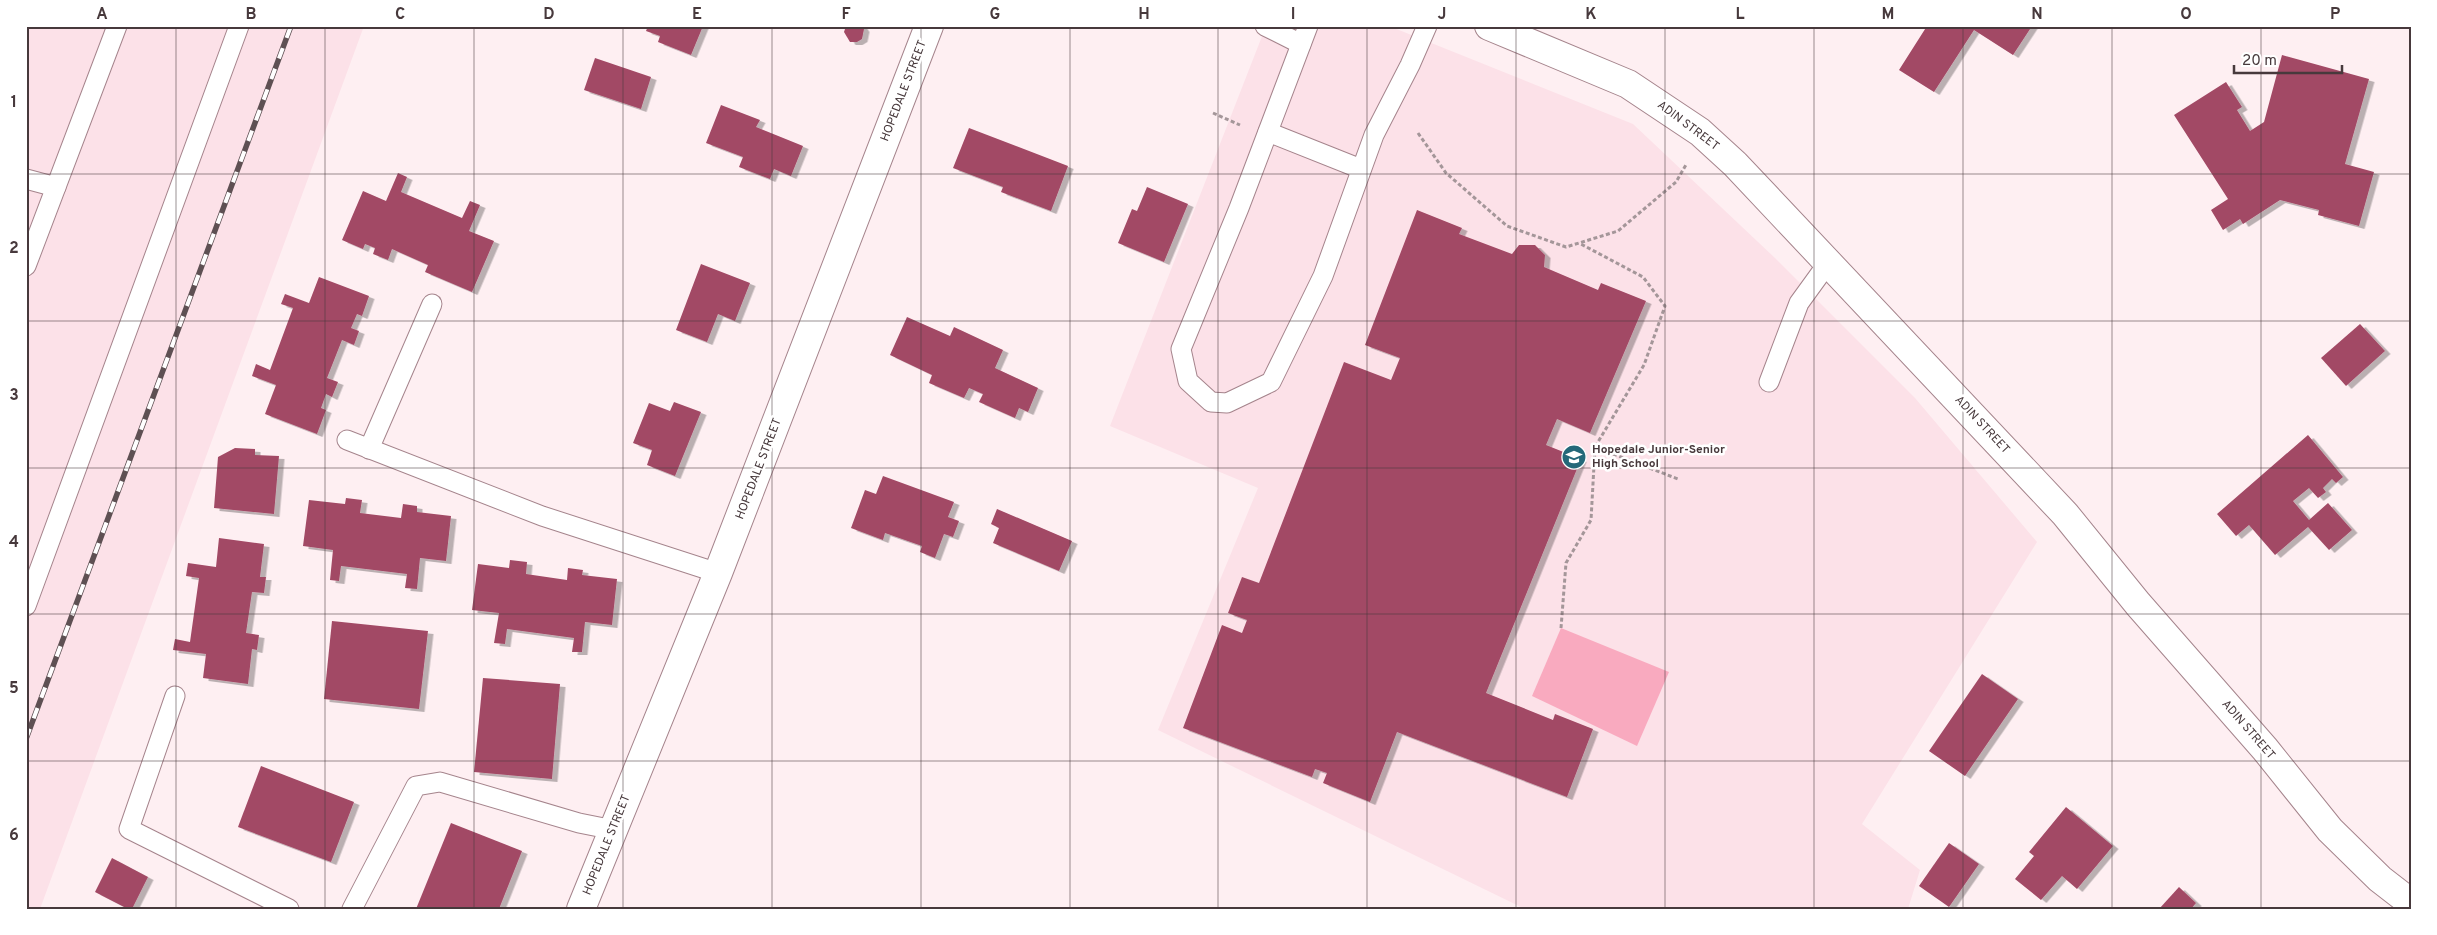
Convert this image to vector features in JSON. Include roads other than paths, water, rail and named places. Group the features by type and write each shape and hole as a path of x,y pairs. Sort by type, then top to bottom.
{"street":[{"name":"HOPEDALE STREET","path":"581,909 718,574 929,26"},
{"name":"ADIN STREET","path":"1489,26 1628,84 1709,139 1735,164 2066,514 2138,604 2265,749 2330,830 2380,879 2411,903"}],"lane":[{"path":"26,266 117,26"},
{"path":"26,606 239,26"},
{"path":"1266,26 1301,44"},
{"path":"1308,26 1239,208 1181,349 1188,381 1210,402 1227,403 1272,382 1323,276 1374,135 1410,65 1427,26"},
{"path":"1268,132 1361,169"},
{"path":"26,179 56,187"},
{"path":"1769,382 1799,303 1828,263"},
{"path":"370,449 432,304"},
{"path":"347,440 542,516 718,574"},
{"path":"175,696 129,829 288,909"},
{"path":"352,909 416,786 440,782 579,823 614,830"}],"railway":[{"path":"26,739 291,26"}],"place":[{"name":"Hopedale Junior-Senior High School","path":"1574,457"}]}
